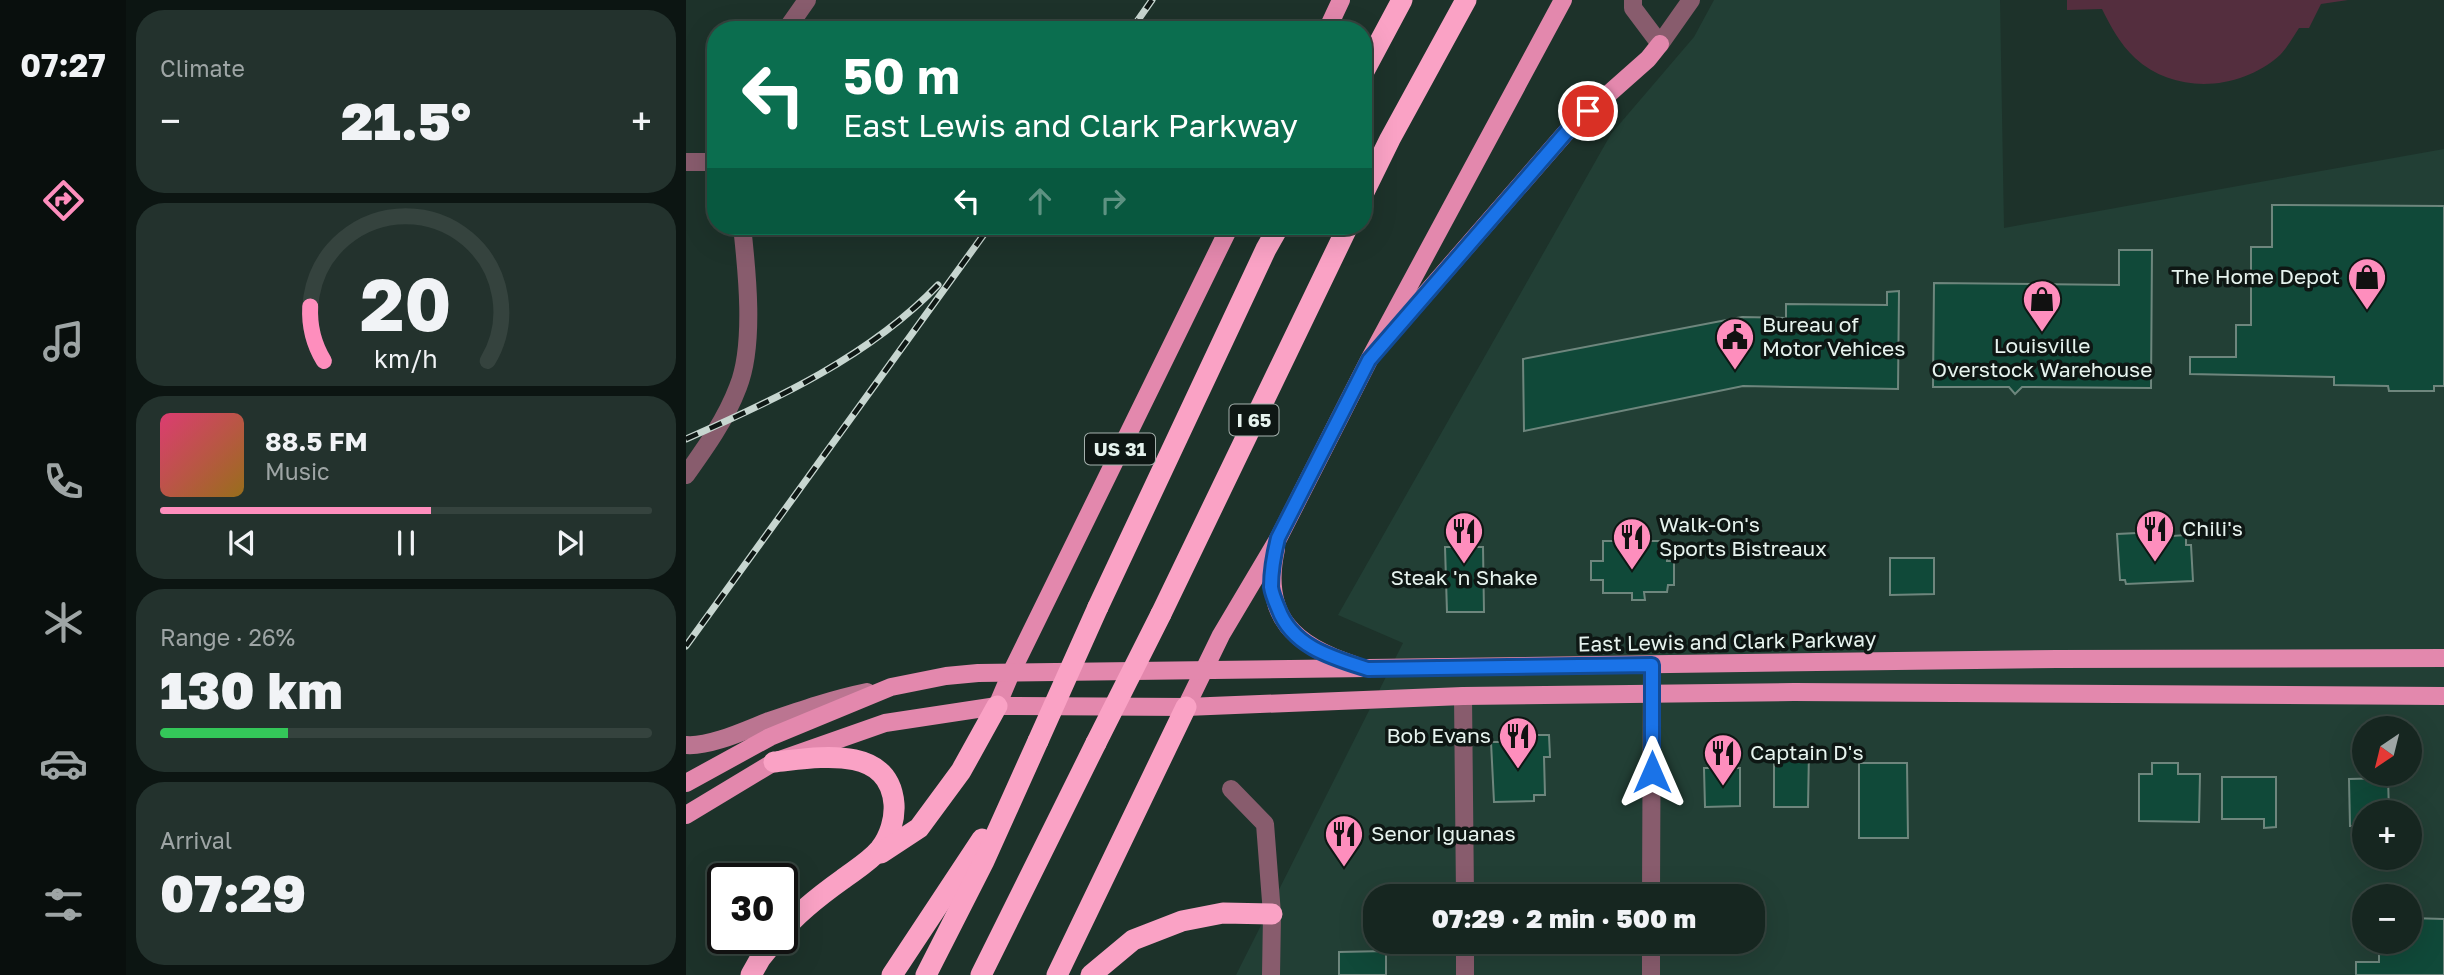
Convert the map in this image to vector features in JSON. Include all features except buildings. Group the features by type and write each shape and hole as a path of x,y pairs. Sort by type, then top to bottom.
{"highway":[{"path":"1372,56 1402,0"},
{"path":"1372,176 1466,0"},
{"path":"926,975 1024,776 1098,607 1274,235"},
{"name":"I 65","path":"981,975 1161,614 1344,235"},
{"path":"798,918 833,886 919,828 961,771 997,706"},
{"path":"1056,975 1186,707"},
{"path":"774,762 848,757 864,762 885,778 893,799 894,811 889,834 879,850 859,867"},
{"path":"892,975 1024,776"},
{"path":"987,975 1045,846"},
{"path":"1091,975 1133,940 1182,920 1223,913 1272,914"},
{"path":"751,975 764,954"}],"main road":[{"path":"1330,21 1341,0"},
{"path":"1186,707 1220,635 1278,538 1369,360 1563,0"},
{"path":"1369,360 1569,129 1648,59 1660,44"},
{"name":"US 31","path":"1011,673 1226,235"},
{"path":"1278,538 1271,590 1280,614 1294,634 1311,648 1368,669"},
{"name":"East Lewis and Clark Parkway","path":"686,783 770,737 891,687 946,676 2057,659 2444,658"},
{"path":"997,706 1011,673"},
{"path":"686,745 732,735 833,699 891,687"},
{"path":"687,814 774,762 885,723 997,706 1186,707 1463,696 1794,692 2444,696"}],"street":[{"path":"792,21 807,0"},
{"path":"1633,0 1633,8 1660,44 1691,0"},
{"path":"686,162 707,162"},
{"path":"686,475 721,423 739,385 746,360 748,315 744,235"},
{"path":"1651,884 1652,665"},
{"path":"1463,696 1465,884"},
{"path":"1231,789 1265,824 1272,914 1271,975"},
{"path":"1465,954 1465,975"},
{"path":"1651,954 1651,975"}],"shaded area":[{"path":"1714,0 2000,0 2004,228 2444,149 2444,975 1236,975 1403,643 1338,615 1611,134 1694,37"},
{"path":"2067,0 2348,0 2321,4 2309,28 2299,28 2283,52 2264,67 2227,82 2208,84 2188,83 2151,70 2125,47 2102,9 2067,10"}],"railway":[{"path":"1137,21 1152,0"},
{"path":"686,646 983,235"},
{"path":"686,439 787,392 852,355 882,334 938,285"}],"place":[{"name":"The Home Depot","path":"2367,311"},
{"name":"Louisville Overstock Warehouse","path":"2042,333"},
{"name":"Bureau of Motor Vehices","path":"1735,371"},
{"name":"Chili's","path":"2155,563"},
{"name":"Steak 'n Shake","path":"1464,565"},
{"name":"Walk-On's Sports Bistreaux","path":"1632,571"},
{"name":"Bob Evans","path":"1518,770"},
{"name":"Captain D's","path":"1723,787"},
{"name":"Senor Iguanas","path":"1344,868"}],"route":[{"path":"1588,111 1460,252 1369,360 1278,538 1271,590 1280,614 1294,634 1311,648 1368,669 1652,665 1652,772"}]}
